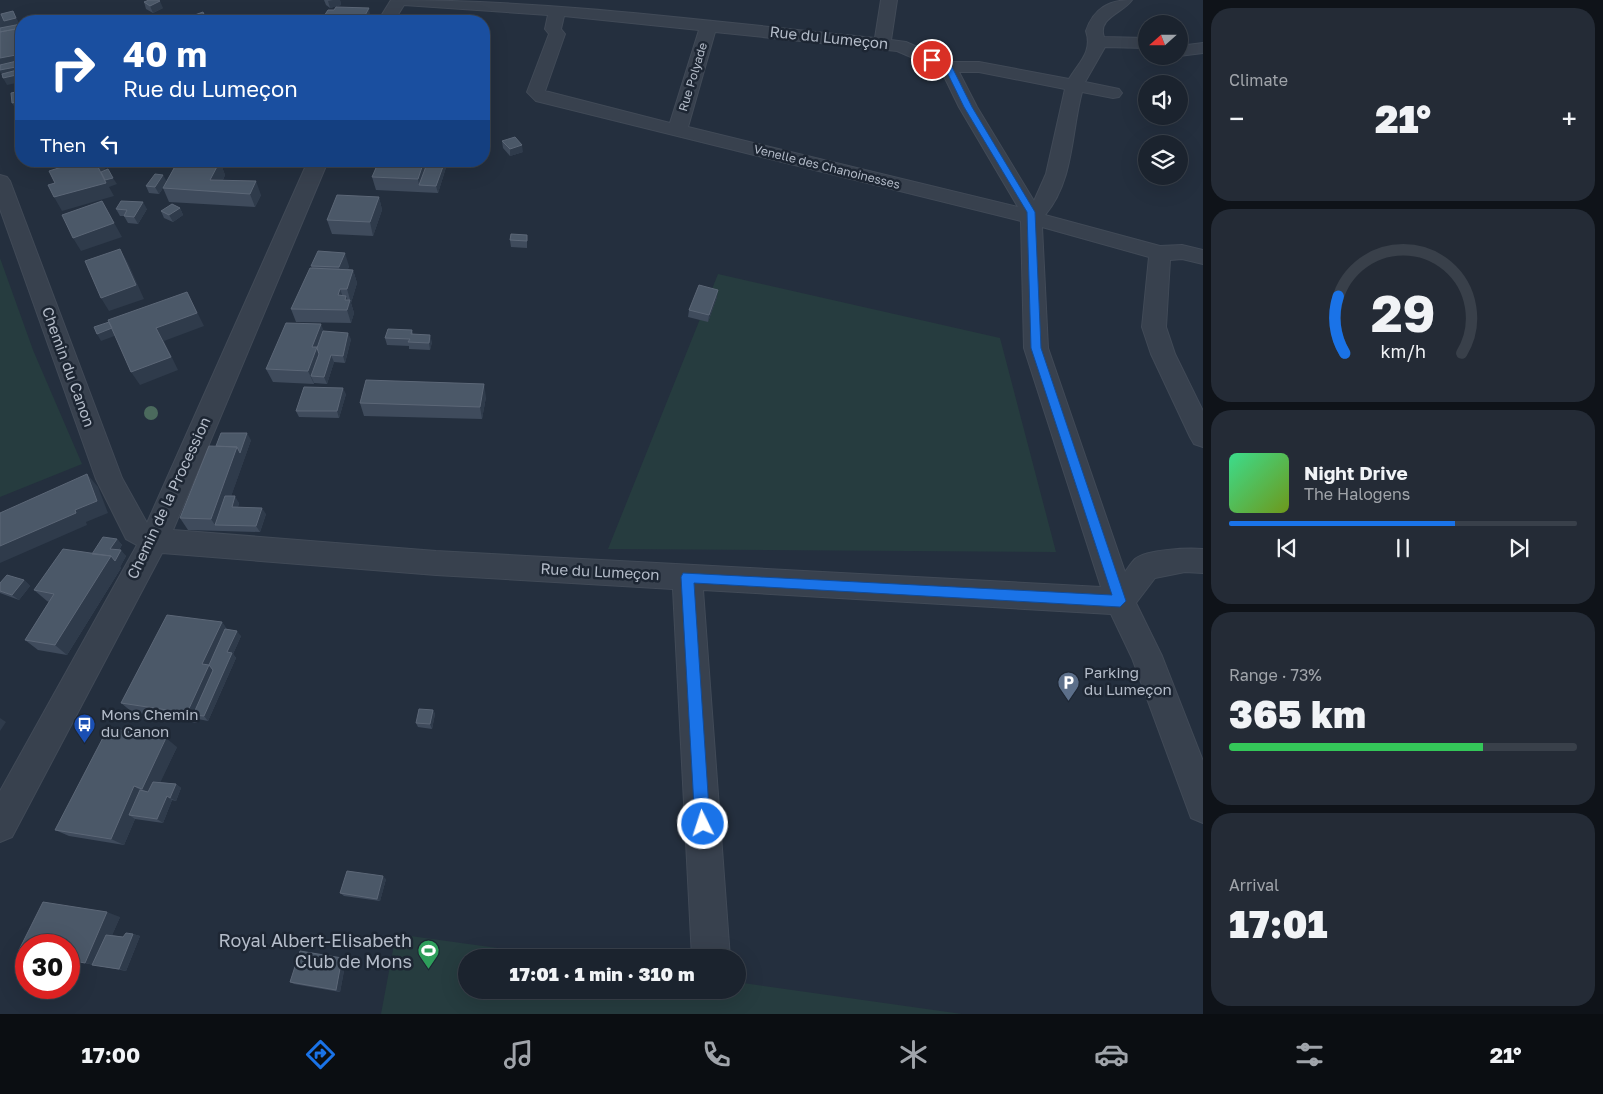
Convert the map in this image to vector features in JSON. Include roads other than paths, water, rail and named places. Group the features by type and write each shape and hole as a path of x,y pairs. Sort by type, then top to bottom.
{"street":[{"path":"390,15 399,0"},
{"name":"Rue du Lumeçon","path":"399,0 557,11 900,46 948,67"},
{"path":"882,44 889,0"},
{"path":"1031,218 1042,208 1055,183 1064,124 1074,87 1084,67 1096,51 1098,42 1094,31 1098,19 1124,0"},
{"name":"Venelle des Chanoinesses","path":"557,11 553,29 557,34 536,92 542,96 568,104 678,128 1160,253 1182,252 1203,257"},
{"name":"Rue Polyade","path":"678,128 708,26"},
{"path":"1098,42 1138,42"},
{"path":"1188,50 1203,48"},
{"path":"1113,93 1074,87 979,67 948,67 968,107 1031,212 1036,348 1120,601 1147,656 1203,806"},
{"name":"Chemin de la Procession","path":"0,825 154,540 315,167"},
{"name":"Chemin du Canon","path":"0,181 117,498 136,531 154,540"},
{"path":"1160,253 1154,327 1163,354 1203,436"},
{"name":"Rue du Lumeçon","path":"154,540 436,563 1120,601"},
{"path":"1120,601 1146,567 1185,560 1203,561"},
{"path":"687,577 710,949"}],"place":[{"name":"Parking du Lumeçon","path":"1068,701"},
{"name":"Mons Chemin du Canon","path":"85,743"},
{"name":"Royal Albert-Elisabeth Club de Mons","path":"428,970"}]}
